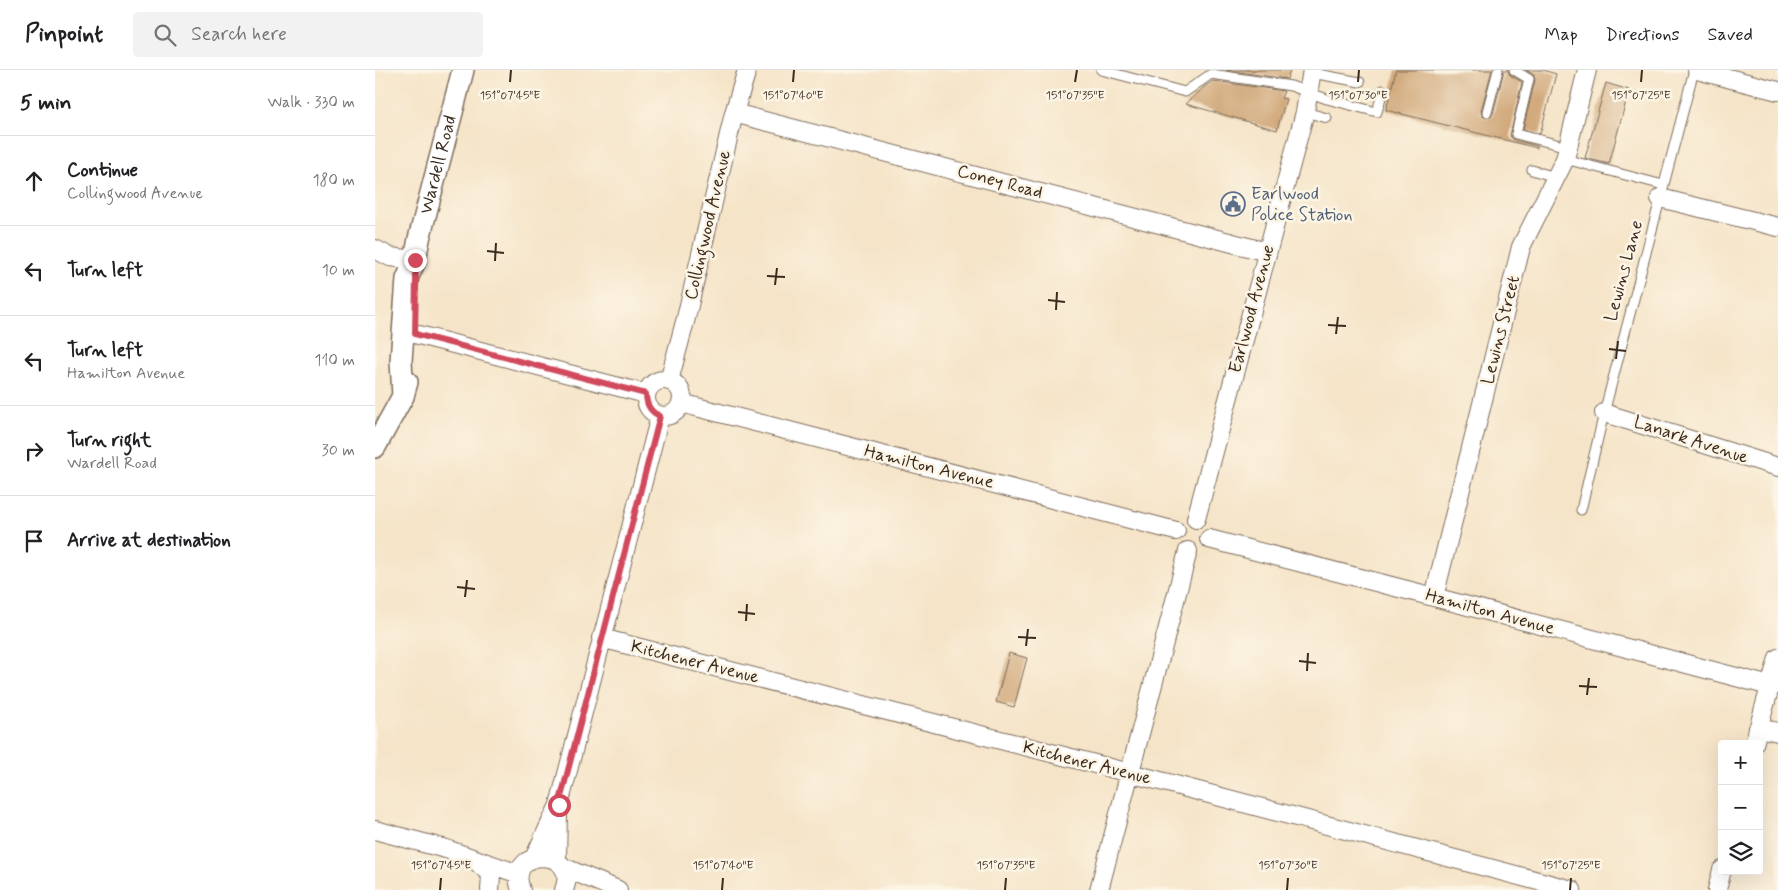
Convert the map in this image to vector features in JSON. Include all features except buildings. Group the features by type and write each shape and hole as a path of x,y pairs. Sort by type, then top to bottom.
{"street":[{"name":"Wardell Road","path":"403,396 401,360 407,279 415,260 463,70"},
{"name":"Collingwood Avenue","path":"669,381 686,318 734,113 747,70"},
{"name":"Lewins Street","path":"1434,596 1521,247 1566,153 1587,70"},
{"path":"1695,70 1778,90"},
{"name":"Earlwood Avenue","path":"1196,519 1305,112 1312,71"},
{"name":"Coney Road","path":"734,113 1267,252"},
{"path":"1662,191 1778,226"},
{"path":"375,249 390,256 415,260"},
{"name":"Wardell Road","path":"375,447 403,396 413,362 415,260"},
{"path":"415,334 646,394"},
{"path":"669,381 679,387 682,398 679,408 671,415 660,416 655,414 647,405 646,394 652,384 669,381"},
{"name":"Hamilton Avenue","path":"681,403 1176,531"},
{"name":"Lanark Avenue","path":"1604,413 1778,467"},
{"path":"521,876 559,805 660,416"},
{"path":"1191,518 1196,519 1205,524 1209,539 1207,544 1199,551 1188,551 1179,546 1176,531 1182,522 1191,518"},
{"name":"Hamilton Avenue","path":"1209,539 1434,596 1770,686"},
{"path":"1099,890 1188,551"},
{"name":"Kitchener Avenue","path":"601,638 1130,773 1572,890"},
{"path":"1778,658 1756,736 1778,732"},
{"path":"559,805 560,864 567,880 564,890"},
{"path":"375,830 446,849 521,876"},
{"path":"446,849 521,876"},
{"path":"521,876 550,857 560,864 618,890"},
{"path":"475,859 491,875 490,890"},
{"path":"1717,890 1721,875"}],"lane":[{"path":"1101,70 1185,92 1211,74 1291,86 1377,112 1383,90"},
{"path":"1487,112 1498,70"},
{"path":"1514,70 1529,79 1516,134 1662,191"},
{"name":"Lewins Lane","path":"1581,510 1604,413 1695,70"},
{"path":"1312,71 1360,82"},
{"path":"1305,112 1327,118"},
{"path":"1532,170 1555,177"}],"place":[{"name":"Earlwood Police Station","path":"1233,204"}],"route":[{"path":"415,260 415,334 646,394 647,405 655,414 660,416 559,805"}]}
